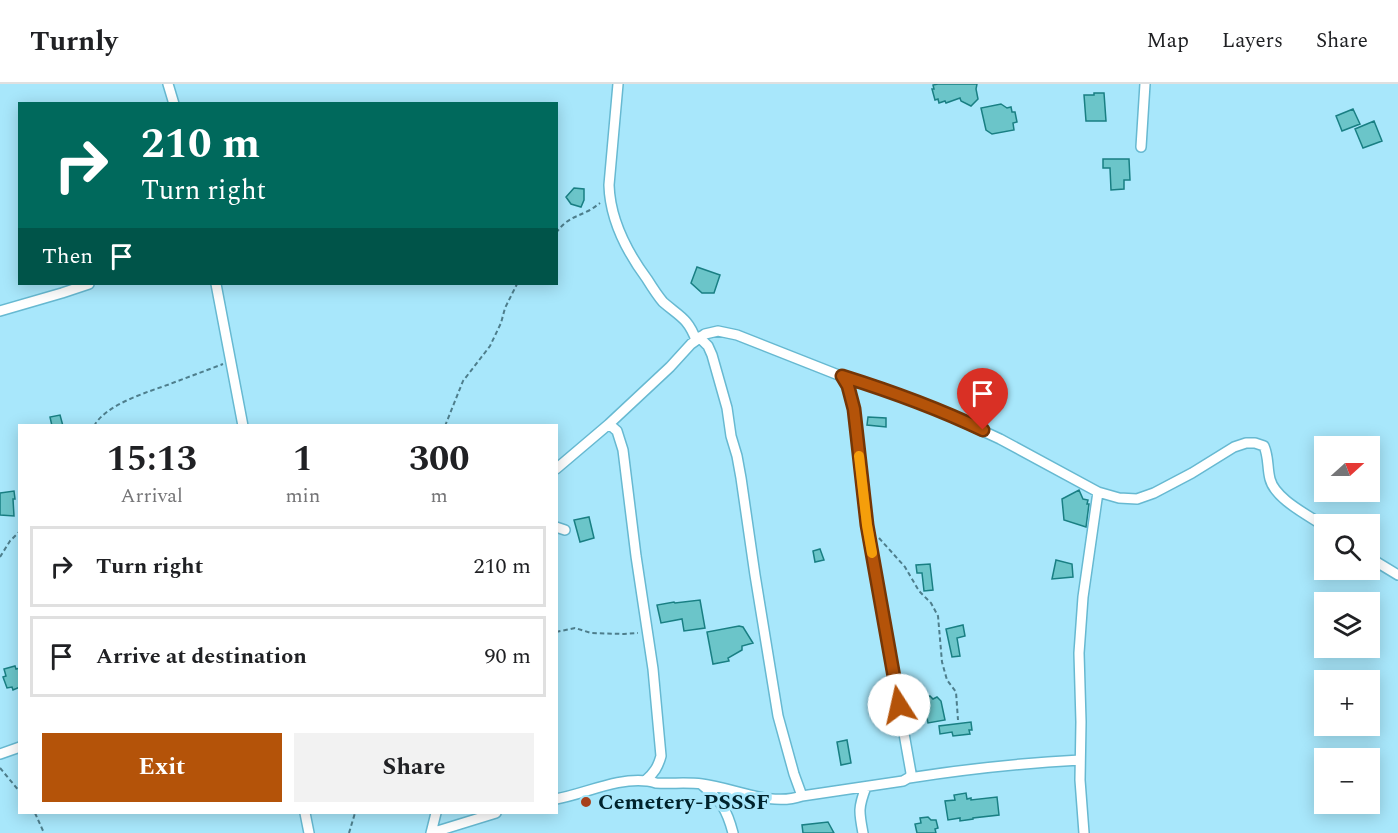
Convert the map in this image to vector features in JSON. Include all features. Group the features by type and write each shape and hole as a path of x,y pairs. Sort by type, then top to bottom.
{"street":[{"path":"168,84 173,102"},
{"path":"618,84 609,198 628,251 662,300 688,322 697,339 708,346 712,355 727,408 730,436 737,456 778,716 802,796"},
{"path":"1141,147 1145,84"},
{"path":"0,311 86,285"},
{"path":"216,285 243,424"},
{"path":"558,467 609,424 697,339 705,334 718,331 737,335 842,376 893,392 966,422 1098,492 1119,498 1143,497 1192,473 1234,447 1255,443 1264,446 1268,454 1270,479 1278,494 1314,519"},
{"path":"842,376 848,386 854,409 867,525 911,773 909,778"},
{"path":"609,424 617,431 623,450 653,669 661,756 654,774 646,780"},
{"path":"1084,833 1080,780 1079,653 1083,597 1098,492"},
{"path":"1380,564 1398,575"},
{"path":"0,754 18,748"},
{"path":"558,798 616,783 646,780 655,783 700,784 792,800 802,796 967,769 1080,760"},
{"path":"700,784 715,795 722,804 729,817 733,833"},
{"path":"863,833 859,804 866,787"},
{"path":"305,814 309,833"},
{"path":"431,833 436,814"},
{"path":"431,833 493,814"}],"path":[{"path":"558,230 569,219 587,212 609,198"},
{"path":"446,424 463,381 490,346 516,285"},
{"path":"95,424 110,410 133,397 231,361"},
{"path":"867,525 905,567 938,616 942,662 947,680 956,692 958,720"},
{"path":"0,557 18,533"},
{"path":"558,632 575,628 591,633 647,632"},
{"path":"0,768 18,790"},
{"path":"34,814 44,833"},
{"path":"349,833 355,814"}],"building":[{"path":"977,84 978,99 971,106 961,101 960,98 939,103 938,99 935,100 932,89 934,89 933,85"},
{"path":"1094,93 1104,93 1106,121 1086,121 1084,95 1094,95"},
{"path":"1001,104 1007,108 1011,107 1012,112 1015,112 1017,122 1013,123 1014,130 992,134 986,130 981,108"},
{"path":"1353,109 1360,124 1342,131 1336,116"},
{"path":"1374,121 1382,141 1363,148 1355,129"},
{"path":"1103,159 1129,159 1130,180 1124,180 1124,189 1111,190 1110,168 1103,168"},
{"path":"574,188 584,189 584,200 581,207 571,204 566,197"},
{"path":"697,267 720,275 714,293 702,293 691,283"},
{"path":"60,415 62,424 52,424 50,417"},
{"path":"868,417 886,418 886,427 867,425"},
{"path":"1079,490 1083,499 1088,500 1087,504 1089,504 1086,527 1064,520 1062,499"},
{"path":"14,491 14,516 0,515 0,493"},
{"path":"589,517 594,538 580,542 574,520"},
{"path":"820,549 824,560 815,562 813,551"},
{"path":"1056,560 1072,564 1073,577 1052,579"},
{"path":"930,564 933,590 924,591 922,573 917,573 916,565"},
{"path":"700,600 705,628 684,631 682,619 661,623 657,605"},
{"path":"963,625 965,636 957,638 960,656 952,657 946,629"},
{"path":"743,627 753,643 742,646 742,650 728,658 729,661 713,664 707,632"},
{"path":"15,666 18,668 18,688 13,690 12,687 7,688 3,677 6,676 4,669"},
{"path":"930,696 933,699 937,697 941,701 945,720 928,723 927,718 919,720 916,718 913,703 920,702 919,697"},
{"path":"971,722 970,734 953,736 952,732 940,734 939,726"},
{"path":"847,740 851,763 841,765 837,742"},
{"path":"966,793 967,799 971,798 971,800 997,797 999,815 960,821 960,818 948,820 945,801 955,800 954,795"},
{"path":"928,817 936,820 938,828 935,829 936,833 917,833 915,824 921,823 920,818"},
{"path":"828,822 834,833 803,833 802,825"}],"slow traffic":[{"path":"859,456 872,553"}],"place":[{"name":"Cemetery-PSSSF","path":"586,802"}],"route":[{"path":"899,705 867,525 854,409 848,386 842,376 893,392 983,430"}]}
